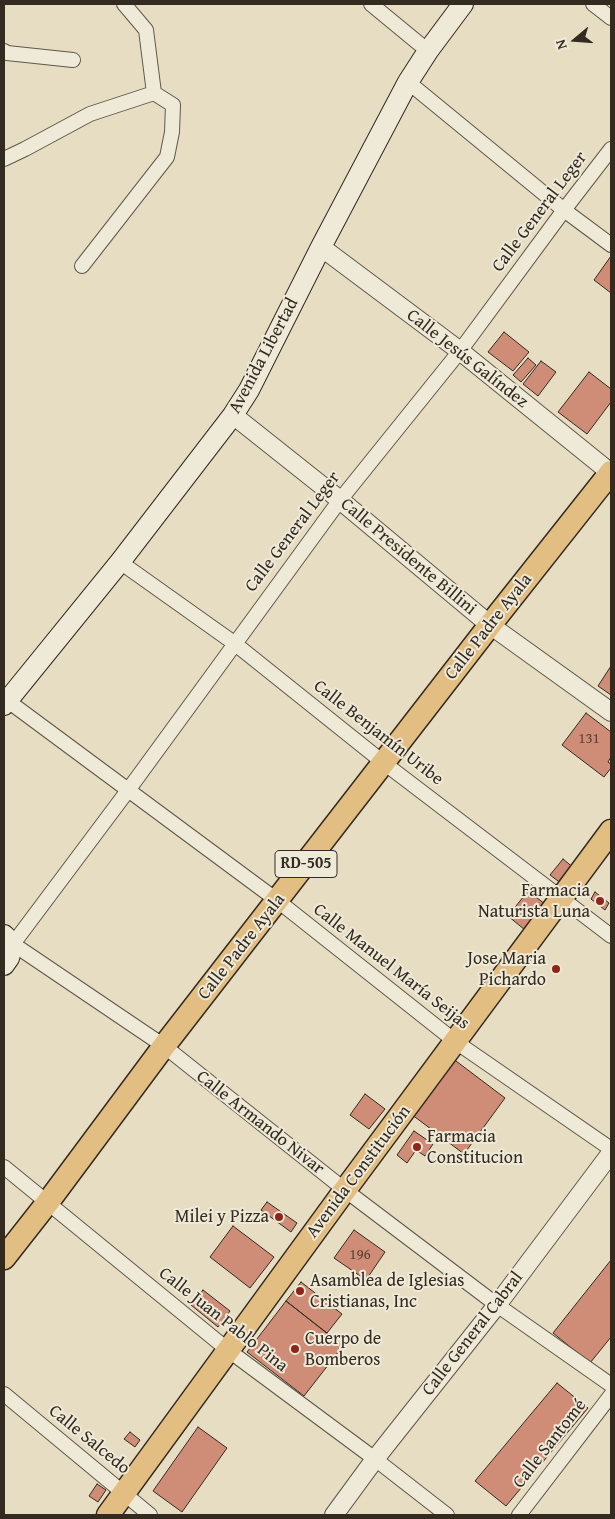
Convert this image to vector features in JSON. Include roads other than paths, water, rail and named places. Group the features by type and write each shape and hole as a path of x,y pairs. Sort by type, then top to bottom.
{"main road":[{"name":"Avenida Libertad","path":"6,703 120,562 233,415 250,390 321,247 408,82 428,51 463,4"},
{"name":"Calle Padre Ayala","path":"4,1258 164,1046 490,625 611,473"},
{"name":"Avenida Constitución","path":"108,1515 345,1190 611,831"},
{"path":"4,965 9,958 8,940"}],"street":[{"path":"124,4 146,30 154,93"},
{"path":"371,4 428,51"},
{"path":"593,4 611,18"},
{"path":"4,51 7,53 73,60"},
{"path":"408,82 564,210 611,245"},
{"path":"4,159 90,114 154,93"},
{"path":"82,266 167,156 172,132 173,105 154,93"},
{"name":"Calle General Leger","path":"8,940 129,789 340,500 460,351 611,149"},
{"name":"Calle Jesús Galíndez","path":"321,247 460,351 611,473"},
{"name":"Calle Presidente Billini","path":"233,415 340,500 490,625 611,712"},
{"name":"Calle Benjamín Uribe","path":"120,562 234,643 384,762 611,936"},
{"name":"Calle Manuel María Seijas","path":"6,703 129,789 278,901 456,1042 611,1151"},
{"name":"Calle Armando Nivar","path":"8,940 164,1046 345,1190 497,1305 611,1385"},
{"name":"Calle General Cabral","path":"334,1515 375,1459 497,1305 611,1151"},
{"name":"Calle Juan Pablo Pina","path":"4,1166 228,1350 375,1459 446,1515"},
{"name":"Calle Salcedo","path":"4,1394 150,1515"},
{"name":"Calle Santomé","path":"519,1515 611,1395"}],"place":[{"name":"Farmacia Naturista Luna","path":"600,901"},
{"name":"Jose Maria Pichardo","path":"556,969"},
{"name":"Farmacia Constitucion","path":"417,1147"},
{"name":"Milei y Pizza","path":"279,1217"},
{"name":"Asamblea de Iglesias Cristianas, Inc","path":"300,1291"},
{"name":"Cuerpo de Bomberos","path":"295,1349"}]}
